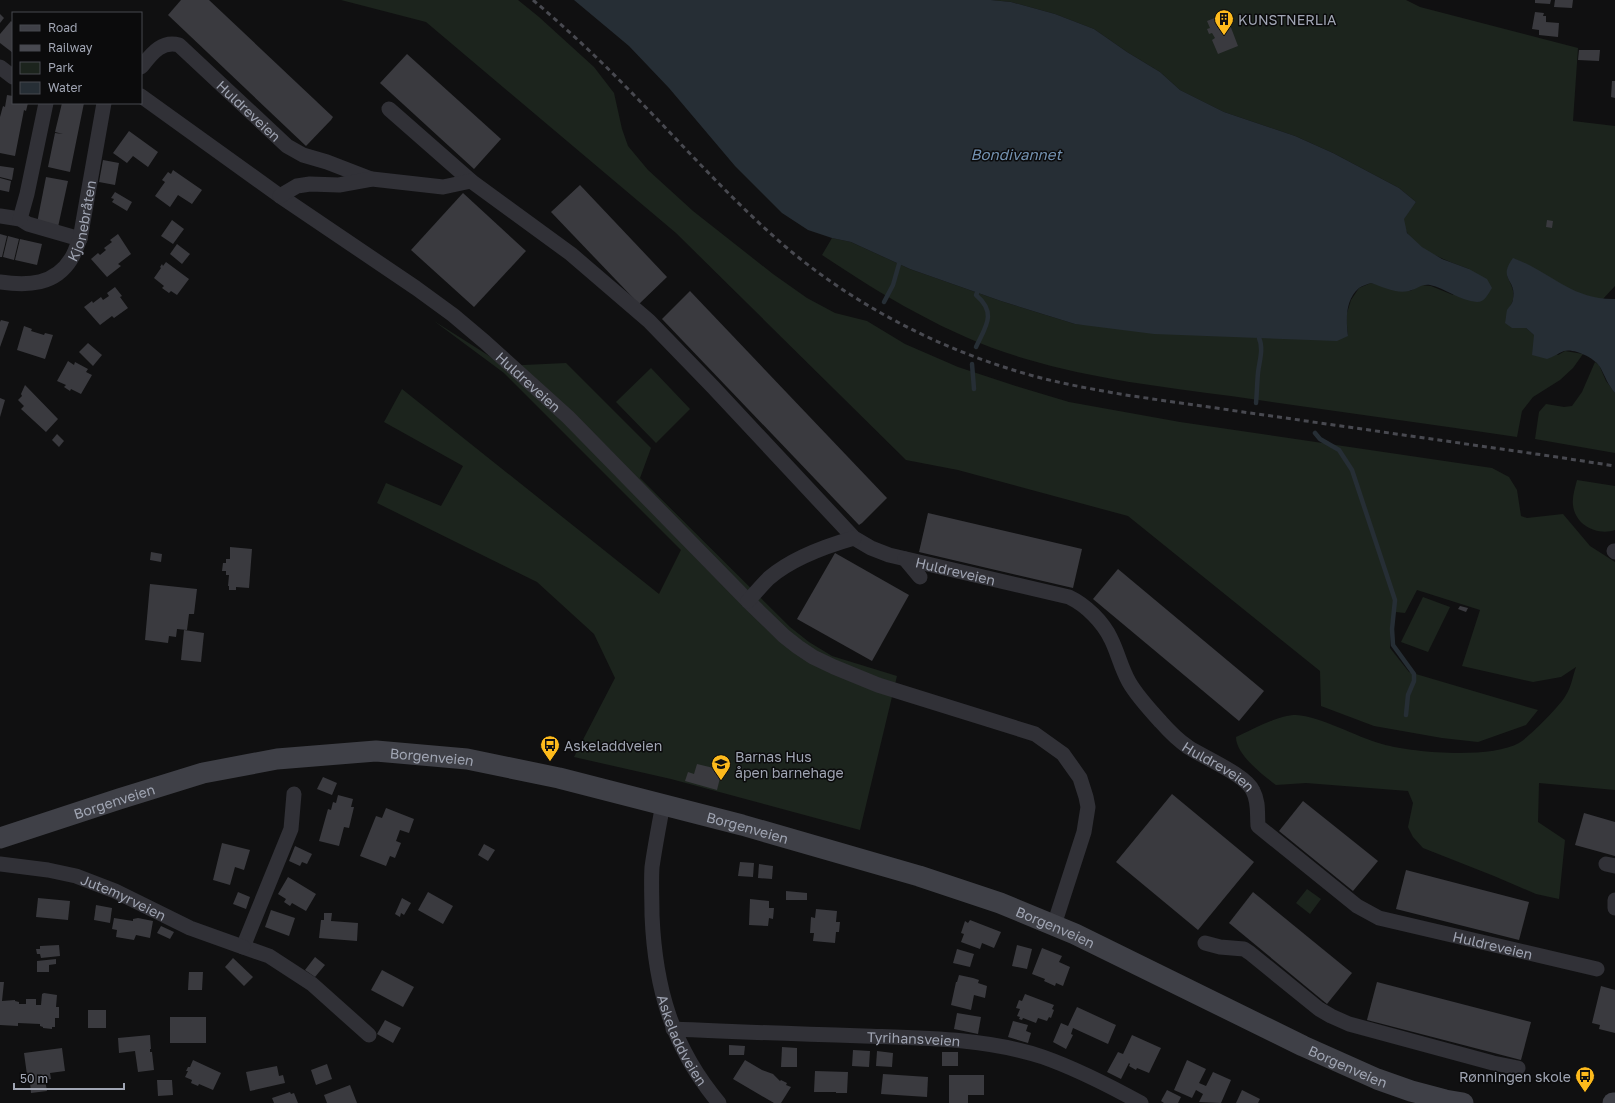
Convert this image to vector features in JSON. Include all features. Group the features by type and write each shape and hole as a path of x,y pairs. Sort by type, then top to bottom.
{"street":[{"name":"Huldreveien","path":"142,66 154,51 172,43 179,45 287,146 303,155 327,162 372,179 443,187 471,181"},
{"path":"0,67 12,76"},
{"name":"Huldreveien","path":"142,97 280,196 416,288 453,315 568,417 748,601 784,636 798,647 834,668 878,685 1036,734 1063,754 1080,778 1088,807 1084,832 1054,925"},
{"path":"20,219 27,194 46,104"},
{"name":"Kjonebråten","path":"0,282 20,285 48,281 71,259 80,239 104,104"},
{"name":"Huldreveien","path":"389,109 471,181 571,254 649,321 854,538 871,548 889,555 1064,596 1078,601 1100,622 1111,639 1121,667 1130,683 1161,721 1188,747 1226,769 1253,789 1257,802 1258,826 1357,906 1379,918 1597,969"},
{"name":"Huldreveien","path":"280,196 297,186 310,184 339,185 372,179"},
{"path":"0,216 20,219 28,224 80,239"},
{"path":"748,601 770,578 788,565 828,546 854,538"},
{"path":"905,559 920,577"},
{"name":"Borgenveien","path":"0,838 118,798 203,773 288,757 376,751 467,759 558,778 663,804 833,850 912,874 1000,904 1054,925 1303,1046 1377,1079 1410,1091 1463,1103"},
{"path":"243,947 291,829 294,794"},
{"name":"Askeladdveien","path":"663,804 652,868 654,948 660,984 674,1029 688,1058 708,1090 719,1103"},
{"name":"Jutemyrveien","path":"0,864 48,870 76,876 116,891 190,928 269,956 312,984 370,1035"},
{"path":"1615,900 1615,908"},
{"path":"1205,943 1220,947 1244,949 1250,952 1316,1007 1349,1024 1493,1063 1518,1068"},
{"name":"Tyrihansveien","path":"674,1029 883,1037 956,1041 994,1045 1043,1057 1098,1080 1141,1103"}],"green space":[{"path":"341,0 518,0 594,67 614,93 622,129 628,146 648,170 693,211 773,274 807,298 835,313 867,321 905,344 958,367 1069,402 1180,422 1492,468 1509,477 1517,490 1521,516 1527,518 1563,514 1590,546 1615,562 1615,790 1539,783 1538,822 1565,840 1559,899 1536,894 1423,848 1413,837 1408,827 1413,803 1408,791 1306,783 1276,785 1251,764 1240,751 1236,737 1281,717 1296,715 1316,719 1382,744 1413,750 1472,753 1506,748 1524,740 1558,706 1568,692 1576,667 1561,677 1533,682 1462,666 1480,610 1417,590 1405,613 1396,612 1391,621 1390,648 1409,672 1538,710 1526,725 1478,742 1442,738 1374,726 1321,706 1320,671 1128,516 958,470 906,460 676,233 426,22"},
{"path":"991,0 1406,0 1420,7 1578,48 1573,121 1615,126 1615,286 1602,300 1590,297 1573,291 1528,265 1514,259 1509,265 1507,271 1512,288 1513,301 1507,311 1512,328 1526,328 1558,355 1565,351 1583,354 1573,368 1560,380 1533,397 1522,411 1517,437 1153,386 1077,372 1026,359 972,340 895,301 822,255 832,238 851,242 910,269 1001,301 1075,324 1348,336 1346,316 1351,300 1359,288 1371,283 1410,291 1421,285 1431,286 1453,295 1469,269 1436,256 1414,241 1405,229 1403,219 1416,202 1399,188 1333,153 1295,136 1224,112 1180,90 1160,72 1127,52 1094,29 1055,14 1011,2"},
{"path":"434,321 505,366 566,363 651,448 640,478 790,627 809,642 832,656 897,676 860,830 671,779 574,757 615,678 594,634 537,582 377,503 386,483 441,506 463,466 384,422 402,389 659,594 681,550 504,373"},
{"path":"1595,362 1599,365 1606,381 1615,393 1615,453 1535,439 1539,412 1546,404 1564,407 1572,406 1582,392"},
{"path":"651,368 690,409 656,443 616,402"},
{"path":"1577,480 1615,486 1615,530 1594,530 1582,523 1578,518 1573,505"},
{"path":"1423,597 1450,607 1428,652 1401,642"},
{"path":"1307,889 1321,899 1310,914 1296,903"}],"water":[{"name":"Bondivannet","path":"574,0 991,0 1011,2 1055,14 1094,29 1127,52 1160,72 1180,90 1224,112 1295,136 1333,153 1399,188 1416,202 1404,219 1407,233 1422,247 1442,259 1469,269 1487,279 1492,288 1482,301 1477,302 1459,297 1430,285 1424,285 1412,290 1399,292 1371,283 1368,284 1359,288 1351,298 1347,317 1348,336 1337,341 1154,334 1075,324 1001,301 910,269 851,242 832,238 808,230 782,213 735,166 669,88 629,46"},
{"path":"1513,258 1539,270 1573,290 1600,298 1615,299 1615,393 1608,384 1600,367 1594,360 1584,354 1568,350 1547,359 1532,355 1534,335 1526,328 1512,328 1505,323 1507,310 1513,300 1512,287 1507,271"}],"building":[{"path":"181,0 209,0 333,117 306,146 168,15"},
{"path":"1535,0 1551,0 1550,4 1535,3"},
{"path":"1555,0 1573,0 1572,8 1554,7"},
{"path":"1535,12 1544,13 1543,16 1546,16 1546,22 1559,23 1558,37 1539,35 1539,30 1532,29"},
{"path":"0,14 4,18 0,23"},
{"name":"KUNSTNERLIA","path":"1222,15 1227,26 1230,25 1238,46 1218,54 1212,40 1215,38 1212,33 1209,34 1207,29 1210,28 1207,21"},
{"path":"11,21 12,52 0,43 0,34"},
{"path":"1579,50 1600,50 1599,61 1578,60"},
{"path":"407,54 501,139 474,169 380,83"},
{"path":"1612,81 1615,81 1615,98 1611,97"},
{"path":"7,95 12,96 12,104 28,104 26,111 24,110 15,156 0,153 0,117 3,106 5,107"},
{"path":"62,104 84,104 70,172 48,167 55,133 63,134 55,132"},
{"path":"129,131 158,152 148,167 133,156 127,163 113,153"},
{"path":"103,160 119,163 115,185 99,182"},
{"path":"0,166 14,168 12,180 0,177"},
{"path":"173,170 202,190 192,204 178,195 170,207 155,196 165,182 162,180 168,172 171,174"},
{"path":"46,177 68,181 58,227 37,223"},
{"path":"0,178 11,181 9,192 0,190"},
{"path":"580,185 667,277 639,304 551,212"},
{"path":"115,192 132,202 127,211 112,202 114,199 111,198"},
{"path":"463,193 526,251 474,307 411,250"},
{"path":"172,220 184,229 173,244 161,236"},
{"path":"1547,220 1553,221 1552,228 1546,227"},
{"path":"0,234 7,236 2,257 0,257"},
{"path":"118,234 131,254 118,264 121,266 107,277 91,259 98,253 100,255 106,250 104,248 112,242 110,240"},
{"path":"8,236 19,239 14,260 3,257"},
{"path":"20,239 42,244 37,265 15,260"},
{"path":"177,244 190,254 182,264 170,254"},
{"path":"166,262 189,279 177,295 171,291 169,293 162,288 164,286 154,278 162,264 163,266"},
{"path":"115,287 122,296 120,297 128,308 114,318 112,316 100,325 84,307 101,297 103,300 109,296 107,293"},
{"path":"690,291 887,498 862,523 859,525 662,319"},
{"path":"1,320 9,322 0,347 0,322"},
{"path":"24,326 32,329 31,331 44,335 45,333 53,335 45,359 17,350"},
{"path":"88,343 102,355 93,366 79,352"},
{"path":"68,361 74,365 75,362 88,369 86,372 92,375 81,394 71,389 70,391 64,387 66,385 57,381"},
{"path":"25,385 58,419 46,432 21,409 24,406 18,400 22,396 21,394"},
{"path":"0,398 5,400 0,417"},
{"path":"57,434 64,441 59,447 52,440"},
{"path":"928,513 1082,549 1073,588 919,552"},
{"path":"230,547 252,549 249,588 236,587 236,590 229,590 229,575 226,575 226,571 222,571 223,563 226,563 226,559 230,559"},
{"path":"151,552 162,554 161,562 150,560"},
{"path":"835,553 909,595 872,661 797,619"},
{"path":"1118,569 1264,691 1239,721 1093,599"},
{"path":"150,584 197,589 194,614 189,614 187,630 177,629 176,637 169,636 168,643 145,640"},
{"path":"1460,606 1468,608 1466,612 1458,609"},
{"path":"184,630 204,633 201,662 181,660"},
{"path":"697,764 722,770 717,790 685,781 688,772 694,774"},
{"path":"323,777 337,783 332,795 317,789"},
{"path":"1172,794 1254,862 1198,930 1116,862"},
{"path":"338,795 353,799 351,807 354,807 349,828 344,827 339,846 319,841 328,809 331,810 333,802 336,803"},
{"path":"1303,801 1378,861 1353,891 1279,831"},
{"path":"386,808 414,819 409,833 400,830 396,841 401,843 395,858 390,856 386,866 360,856 376,816 382,818"},
{"path":"1584,813 1615,822 1615,856 1575,845"},
{"path":"222,843 250,850 244,870 235,867 230,885 213,880"},
{"path":"484,844 495,850 488,861 478,855"},
{"path":"295,846 312,854 307,864 302,862 300,866 289,861"},
{"path":"740,862 754,863 753,877 738,876"},
{"path":"759,864 773,866 772,879 758,878"},
{"path":"1406,870 1529,902 1519,940 1396,909"},
{"path":"288,877 316,894 306,911 292,903 290,906 284,902 286,899 278,894"},
{"path":"786,891 807,893 807,900 786,900"},
{"path":"238,892 250,897 246,909 233,904"},
{"path":"428,892 453,906 443,924 418,910"},
{"path":"1253,892 1352,973 1327,1004 1229,923"},
{"path":"38,898 70,901 68,920 36,917"},
{"path":"402,898 411,903 404,915 401,913 400,917 395,914"},
{"path":"750,899 769,901 769,908 774,908 773,919 769,918 768,926 749,925"},
{"path":"96,905 112,908 110,923 94,920"},
{"path":"816,909 837,911 836,922 840,922 839,932 836,932 835,943 813,941 814,933 810,933 811,917 815,918"},
{"path":"271,910 295,918 289,936 265,927"},
{"path":"324,913 332,913 331,921 358,923 357,941 319,938 321,920 324,920"},
{"path":"114,918 133,921 133,919 138,918 153,921 150,938 136,935 134,940 116,937 117,930 112,929"},
{"path":"970,920 1001,932 994,948 982,943 980,949 961,942 964,934 961,933 965,921 968,923"},
{"path":"161,926 174,932 170,939 157,933"},
{"path":"59,945 60,956 41,958 40,954 37,954 36,949 40,949 40,946"},
{"path":"1017,945 1032,949 1027,969 1012,966"},
{"path":"1042,948 1062,956 1059,962 1070,967 1063,986 1056,983 1055,986 1044,981 1045,979 1032,974"},
{"path":"957,949 974,954 970,967 953,963"},
{"path":"315,957 325,965 315,977 305,970"},
{"path":"233,958 253,977 244,986 225,967"},
{"path":"56,959 56,964 49,965 49,972 37,972 37,961"},
{"path":"382,970 414,987 403,1007 371,990"},
{"path":"189,972 203,972 202,990 188,990"},
{"path":"959,975 979,980 978,983 987,986 985,998 974,995 971,1010 951,1005"},
{"path":"0,982 4,982 2,1001 15,1000 19,1002 19,1004 26,1004 26,999 36,999 36,1005 41,1005 42,994 57,995 56,1007 59,1007 59,1018 55,1018 55,1027 52,1027 52,1029 43,1028 40,1024 18,1023 18,1026 0,1025"},
{"path":"1377,982 1531,1022 1521,1060 1367,1020"},
{"path":"1601,986 1615,990 1615,1033 1599,1029 1600,1025 1592,1023"},
{"path":"1025,994 1054,1005 1051,1018 1049,1017 1047,1021 1038,1018 1036,1023 1023,1018 1022,1020 1019,1019 1020,1017 1017,1016 1020,1009 1016,1008 1019,1000 1022,1001"},
{"path":"1077,1007 1116,1025 1108,1044 1073,1028 1071,1034 1073,1035 1066,1049 1053,1042 1061,1023 1068,1026"},
{"path":"88,1010 106,1010 106,1028 88,1028"},
{"path":"957,1013 981,1017 978,1034 954,1029"},
{"path":"170,1017 206,1017 206,1043 170,1043"},
{"path":"385,1020 401,1028 393,1043 377,1034"},
{"path":"1013,1021 1028,1025 1026,1031 1031,1033 1028,1043 1008,1037"},
{"path":"150,1035 150,1052 152,1052 154,1070 138,1072 135,1051 119,1053 118,1038"},
{"path":"1132,1035 1161,1048 1149,1073 1137,1068 1136,1070 1129,1066 1129,1063 1121,1079 1107,1072 1118,1052 1123,1054"},
{"path":"729,1045 745,1046 744,1055 729,1055"},
{"path":"782,1047 797,1048 797,1067 781,1067"},
{"path":"62,1048 65,1071 50,1073 51,1079 45,1080 47,1091 31,1093 24,1053"},
{"path":"853,1050 870,1051 869,1067 852,1066"},
{"path":"877,1051 893,1053 892,1067 876,1066"},
{"path":"942,1052 958,1052 958,1066 942,1066"},
{"path":"193,1060 221,1073 213,1090 199,1084 198,1086 191,1083 192,1080 185,1077 188,1071 186,1071 188,1067 190,1067"},
{"path":"745,1060 762,1070 773,1074 780,1081 781,1080 787,1083 786,1085 791,1087 781,1103 774,1103 733,1079"},
{"path":"1187,1060 1206,1069 1199,1083 1206,1086 1213,1072 1231,1080 1221,1103 1199,1102 1203,1094 1196,1090 1192,1098 1174,1090"},
{"path":"327,1064 332,1079 316,1085 311,1070"},
{"path":"277,1066 279,1076 283,1075 285,1083 250,1091 246,1072"},
{"path":"815,1071 848,1072 847,1093 814,1092"},
{"path":"883,1074 928,1077 927,1097 881,1094"},
{"path":"949,1075 984,1075 984,1095 968,1095 968,1103 949,1103"},
{"path":"157,1080 172,1080 173,1095 158,1096"},
{"path":"350,1085 357,1103 327,1103 324,1095"},
{"path":"1167,1090 1181,1097 1178,1103 1164,1103 1161,1101"},
{"path":"1242,1090 1260,1099 1258,1103 1236,1103"},
{"path":"290,1092 291,1094 294,1093 298,1103 274,1103 272,1098"}],"waterway":[{"path":"884,302 893,285 899,264"},
{"path":"976,347 988,320 986,308 976,295 977,293"},
{"path":"1256,403 1261,351 1259,338"},
{"path":"972,364 974,389"},
{"path":"1315,433 1320,439 1339,450 1352,470 1395,600 1392,629 1393,645 1414,674 1414,681 1408,695 1406,715"}],"railway":[{"path":"533,0 607,67 726,191 787,248 812,268 865,303 892,319 950,347 1025,374 1101,391 1615,466"}],"place":[{"name":"KUNSTNERLIA","path":"1224,36"},
{"name":"Askeladdveien","path":"550,762"},
{"name":"Barnas Hus åpen barnehage","path":"721,781"},
{"name":"Rønningen skole","path":"1585,1093"}]}
